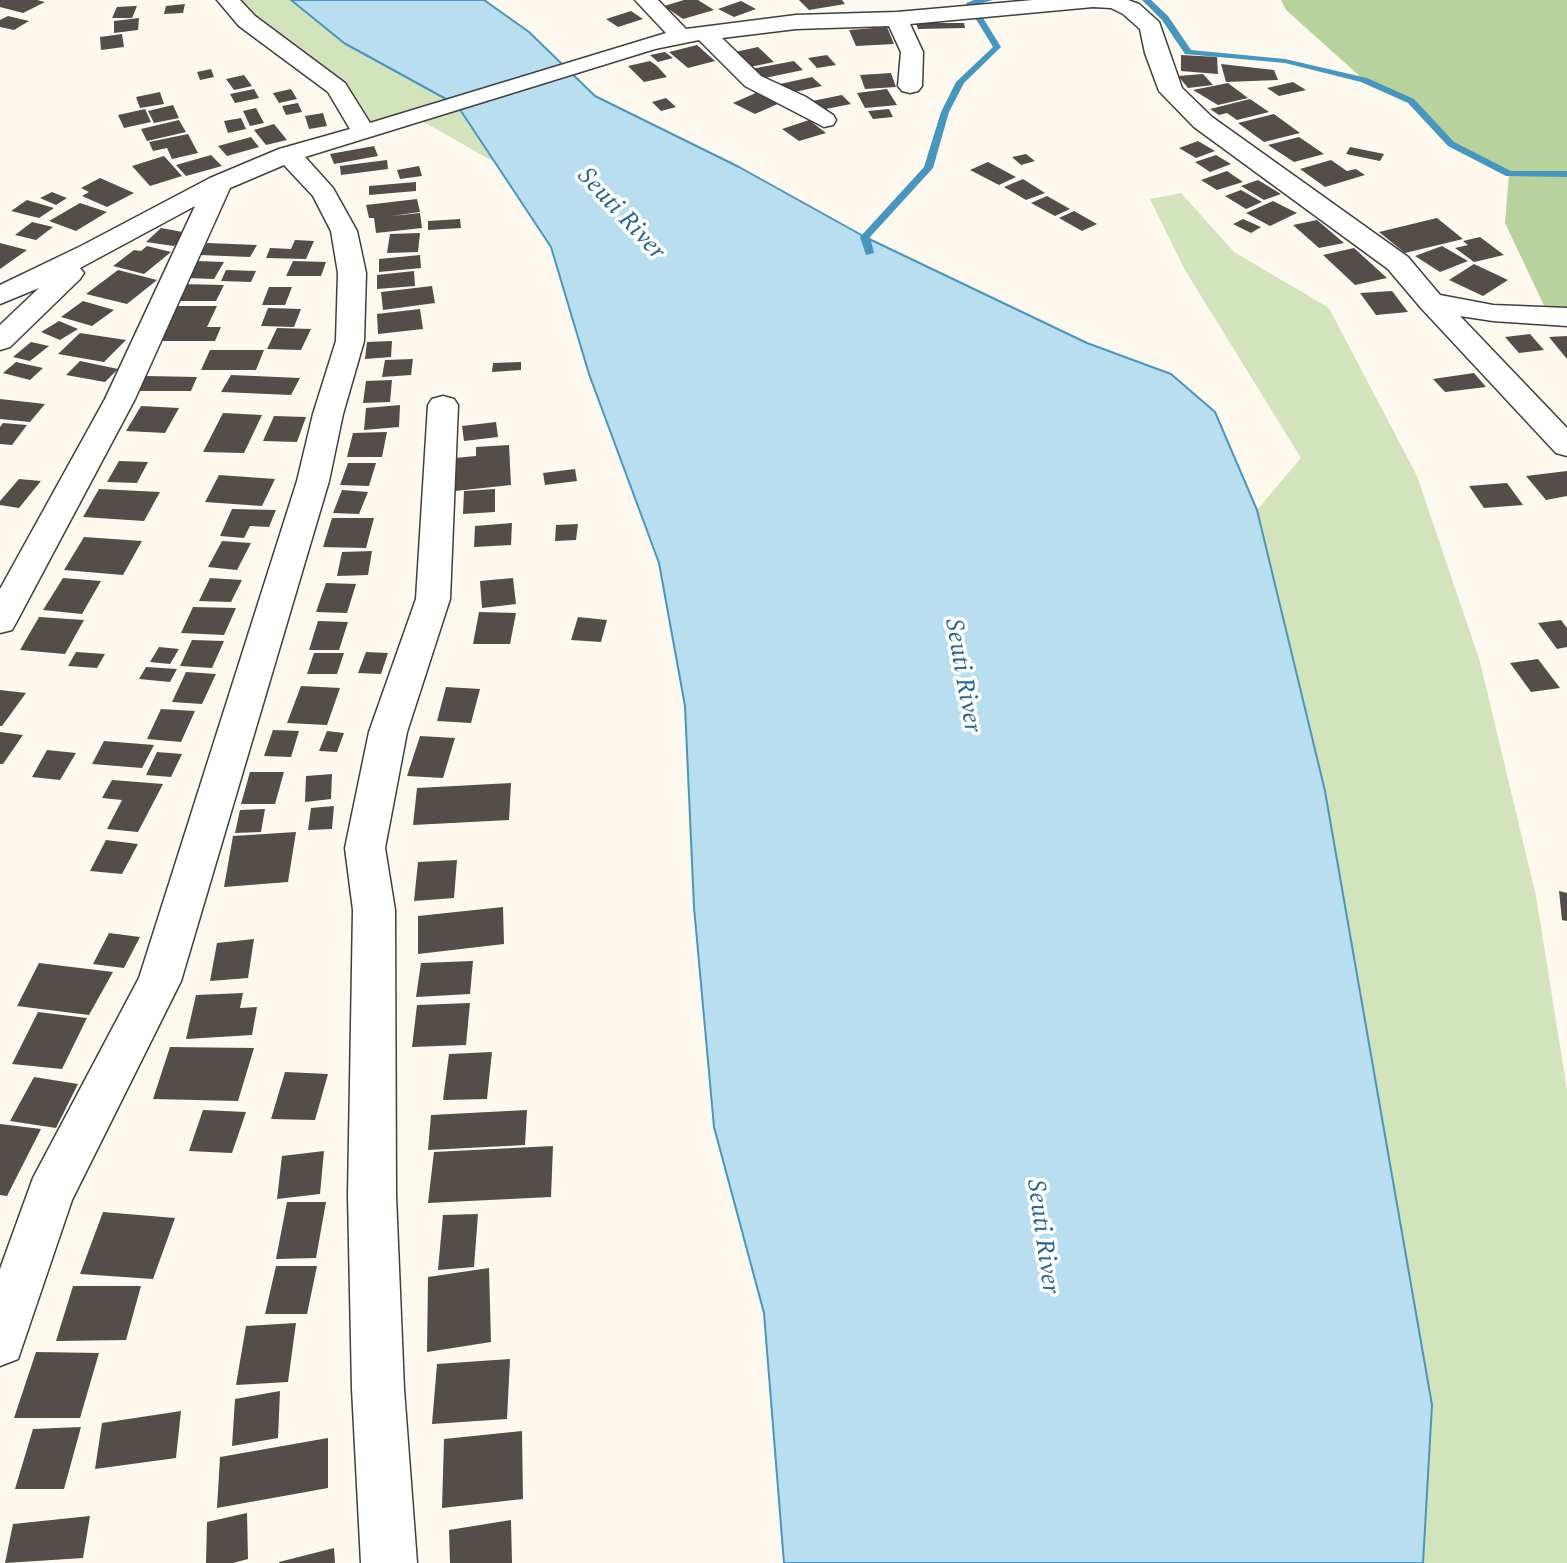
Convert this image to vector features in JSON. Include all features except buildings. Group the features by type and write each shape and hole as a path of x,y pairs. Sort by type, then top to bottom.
{"street":[{"path":"228,0 247,21 337,88 364,133"},
{"path":"646,0 753,81 798,102 824,120"},
{"path":"771,0 796,22"},
{"path":"0,296 91,252 219,183 288,154 364,133 648,44 693,34 796,22 897,19 1093,1 1114,2 1131,9 1151,27 1156,53 1171,91 1179,99 1203,122 1398,262 1431,302 1567,446"},
{"path":"897,19 912,52 910,86"},
{"path":"0,1341 50,1194 160,981 313,481 328,414 350,341 352,273 344,231 324,193 288,154"},
{"path":"0,621 120,399 219,183"},
{"path":"0,341 91,252"},
{"path":"1431,302 1493,313 1567,317"},
{"path":"389,1563 378,1389 372,1195 374,910 365,848 388,732 433,599 443,405"}],"green space":[{"path":"228,0 291,0 344,43 457,105 494,162 415,117 364,133 337,88"},
{"path":"1281,0 1567,0 1567,317 1549,316 1505,223 1509,174 1451,144 1411,101 1364,80 1286,10"},
{"path":"1181,193 1234,252 1329,308 1417,476 1480,662 1536,896 1567,1090 1567,1563 1423,1563 1432,1405 1325,791 1257,510 1301,458 1185,270 1150,199"}],"water":[{"name":"Seuti River","path":"291,0 484,0 529,32 595,96 739,167 865,237 1087,343 1171,374 1215,412 1257,510 1325,791 1432,1405 1423,1563 784,1563 764,1313 714,1127 694,907 685,706 659,563 589,374 551,247 457,105 344,43"}],"waterway":[{"path":"869,253 865,237 928,168 945,112 960,82 997,47 970,3 989,0"},
{"path":"1146,0 1165,18 1188,52 1285,61 1364,80 1411,101 1451,144 1509,174 1567,174"}]}
